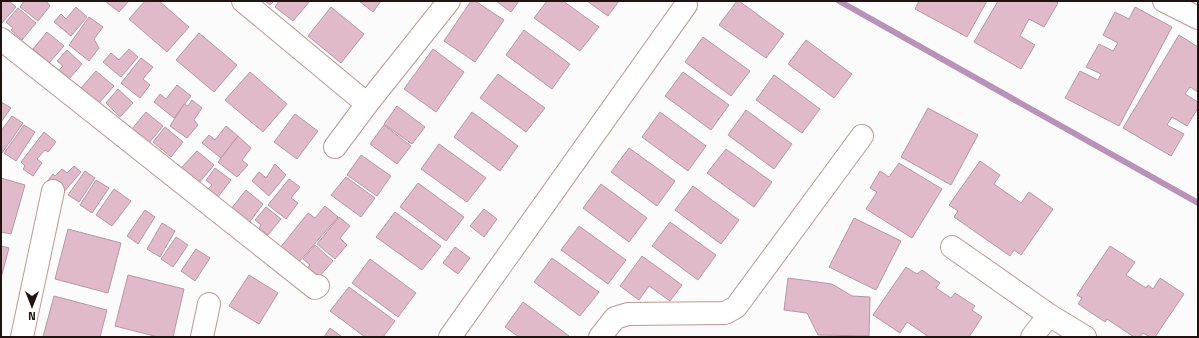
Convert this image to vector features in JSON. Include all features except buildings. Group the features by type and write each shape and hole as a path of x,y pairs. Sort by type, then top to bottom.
{"street":[{"path":"243,1 367,104"},
{"path":"335,147 367,104 449,1"},
{"path":"1164,1 1198,18"},
{"path":"450,337 686,5"},
{"path":"1,39 315,288 318,286"},
{"path":"600,337 615,318 628,314 725,313 736,307 862,136"},
{"path":"22,337 53,190"},
{"path":"952,247 1049,315 1085,337"},
{"path":"202,337 209,304"},
{"path":"1032,337 1049,315"}],"waterway":[{"path":"839,1 1198,203"}]}
